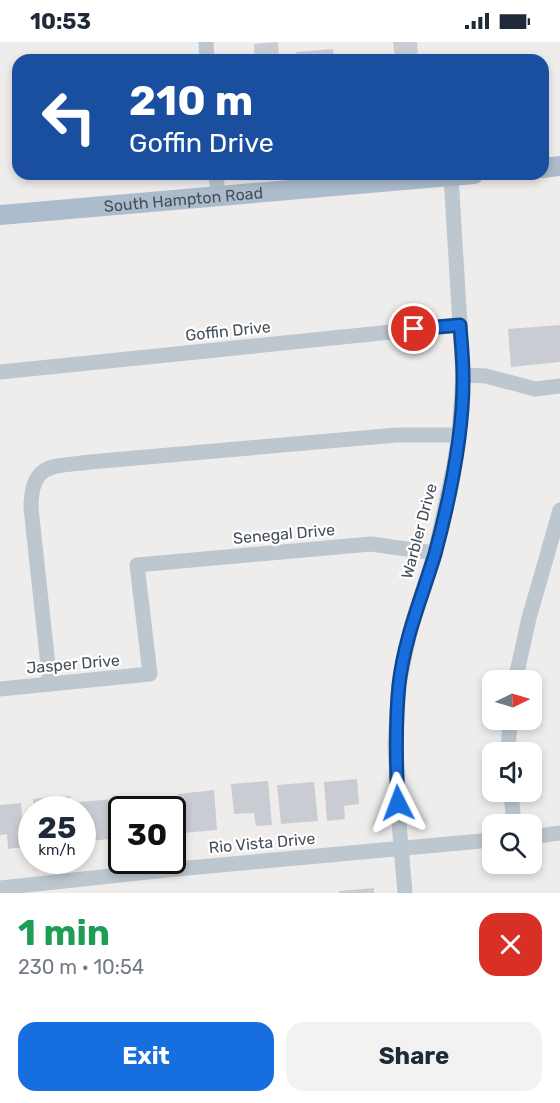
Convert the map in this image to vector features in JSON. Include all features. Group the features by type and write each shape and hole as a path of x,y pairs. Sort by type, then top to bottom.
{"main road":[{"name":"South Hampton Road","path":"0,215 218,196 362,180"}],"street":[{"path":"217,180 218,196"},
{"name":"Warbler Drive","path":"405,893 395,744 399,683 412,623 435,553 459,435 463,375 460,325 462,180"},
{"name":"Goffin Drive","path":"0,372 460,325"},
{"path":"463,375 486,376 535,389 560,386"},
{"path":"50,684 31,508 31,490 38,474 51,467 90,462 397,435 459,435"},
{"path":"517,670 529,618 560,510"},
{"name":"Senegal Drive","path":"150,674 137,565 371,544 435,553"},
{"name":"Jasper Drive","path":"0,689 150,674"},
{"path":"542,835 560,833"},
{"name":"Rio Vista Drive","path":"0,888 482,841"}],"building":[{"path":"278,42 279,54 255,54 254,44"},
{"path":"393,42 417,42 418,54 394,54"},
{"path":"333,49 333,54 296,54 296,52"},
{"path":"560,325 560,362 511,367 508,329"},
{"path":"357,779 359,804 344,806 345,819 327,821 324,782"},
{"path":"268,781 272,825 256,826 254,813 234,814 231,784"},
{"path":"314,782 318,821 281,824 277,785"},
{"path":"214,790 217,830 186,833 186,796 178,796 178,794"},
{"path":"108,800 108,839 96,840 96,801"},
{"path":"18,803 18,848 8,849 7,834 0,835 0,805"},
{"path":"374,888 374,893 339,893 339,891"}],"route":[{"path":"398,803 395,744 399,683 412,623 435,553 453,470 459,435 463,375 460,325 414,329"}]}
